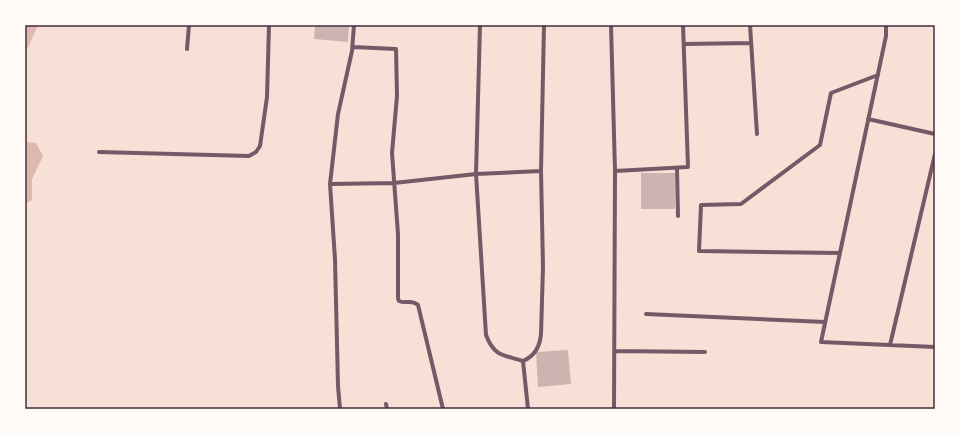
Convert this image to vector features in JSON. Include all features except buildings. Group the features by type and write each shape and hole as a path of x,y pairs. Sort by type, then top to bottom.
{"street":[{"path":"187,49 189,25"},
{"path":"99,152 250,156 256,152 260,146 267,97 269,25"},
{"path":"340,409 338,386 335,260 330,184 338,114 353,47 354,25"},
{"path":"480,25 476,174 486,335 493,350 499,354 522,361 528,359 538,349 541,338 543,267 541,171 544,25"},
{"path":"612,25 615,171 614,409"},
{"path":"615,171 688,167 683,25"},
{"path":"750,25 757,134"},
{"path":"886,25 886,36 821,342 935,347"},
{"path":"684,44 751,43"},
{"path":"353,47 396,48 397,96 392,153 398,234 398,298 401,302 411,301 418,305 443,409"},
{"path":"840,253 699,251 701,205 741,204 820,145 831,93 878,75"},
{"path":"868,119 935,134"},
{"path":"890,345 935,154"},
{"path":"678,168 678,216"},
{"path":"330,184 394,182 476,174 541,171"},
{"path":"646,314 825,322"},
{"path":"615,351 705,352"},
{"path":"522,361 528,409"},
{"path":"386,404 387,409"}],"shaded area":[{"path":"25,25 38,25 25,54"},
{"path":"25,142 36,143 43,156 32,179 32,200 25,204"}]}
